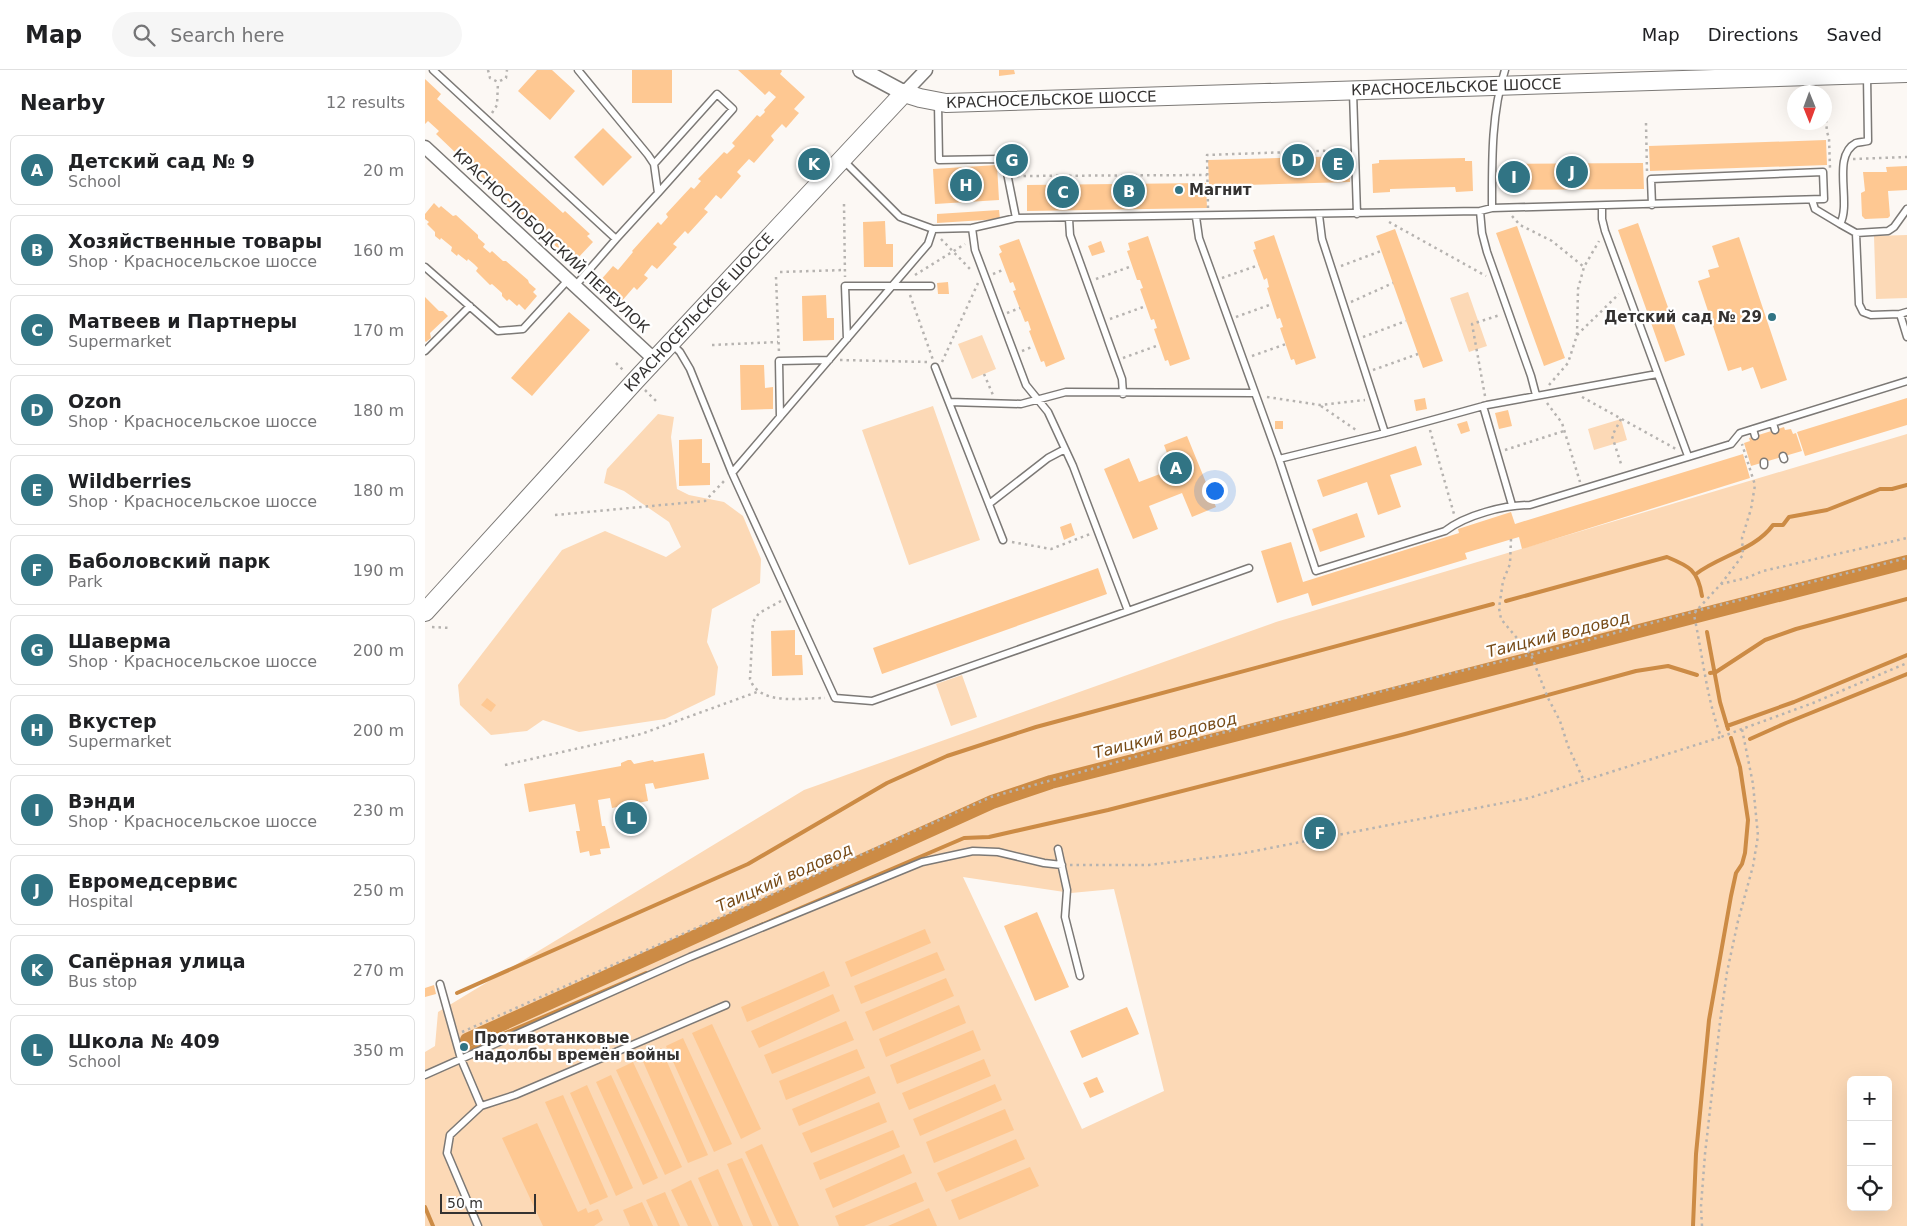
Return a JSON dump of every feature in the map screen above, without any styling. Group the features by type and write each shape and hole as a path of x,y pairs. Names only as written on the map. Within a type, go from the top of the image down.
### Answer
{"main road":[{"name":"КРАСНОСЕЛЬСКОЕ ШОССЕ","path":"429,619 655,360 904,93 938,102 1353,90 1502,78 1645,78 1907,73"}],"street":[{"path":"861,70 904,93 926,70"},
{"name":"КРАСНОСЛОБОДСКИЙ ПЕРЕУЛОК","path":"425,147 655,360"}],"lane":[{"path":"433,70 616,239"},
{"path":"577,70 648,155 653,164 658,193"},
{"path":"1840,224 1845,212 1843,168 1848,150 1856,144 1868,141 1867,74"},
{"path":"1492,208 1491,153 1502,78"},
{"path":"1353,90 1357,214"},
{"path":"425,267 498,331 523,329 616,239 733,109 717,94 653,164"},
{"path":"938,102 939,160 999,159 1006,168 1016,218"},
{"path":"842,160 900,217 933,229 972,228 1016,218 1069,219 1319,215 1479,211 1492,208 1652,205 1824,200 1823,172 1651,179 1652,205"},
{"path":"1812,200 1815,209 1856,233 1887,231 1895,228 1907,209"},
{"path":"1602,206 1602,219 1605,231 1686,455"},
{"path":"1479,211 1481,233 1487,252 1538,394"},
{"path":"1319,215 1322,238 1385,433"},
{"path":"1196,217 1199,238 1241,359 1279,459 1316,571 1445,531 1457,522 1502,511 1512,505 1530,506 1686,455 1731,444 1740,433 1754,432 1773,423 1907,381"},
{"path":"1069,219 1070,235 1115,360 1123,386 1123,394"},
{"path":"972,228 975,250 1026,385 1048,412 1073,466 1128,611"},
{"path":"733,473 928,244 933,229"},
{"path":"1856,233 1859,304 1863,312 1871,315 1907,312"},
{"path":"847,339 845,286 931,286"},
{"path":"425,351 470,306"},
{"path":"1900,314 1907,337"},
{"path":"671,343 687,362 733,473 835,698 872,700 1249,568"},
{"path":"780,417 779,361 830,360"},
{"path":"935,366 1003,540"},
{"path":"1279,459 1427,422 1485,404 1657,374"},
{"path":"949,402 1021,404 1066,392 1123,394 1253,392"},
{"path":"1485,404 1512,505"},
{"path":"1773,423 1775,430"},
{"path":"989,504 1048,458 1065,449"},
{"path":"1058,849 1067,890 1065,917 1080,976"},
{"path":"425,1074 690,957 922,862 973,851 998,852 1044,863 1062,864"},
{"path":"440,984 461,1059 481,1106"},
{"path":"478,1226 447,1153 450,1136 481,1106 515,1095 726,1005"}],"path":[{"path":"488,70 489,78 498,82"},
{"path":"498,82 506,78 507,70"},
{"path":"497,105 498,82"},
{"path":"1646,124 1647,174 1651,179"},
{"path":"1823,172 1830,168 1827,130"},
{"path":"1208,217 1207,155 1355,149"},
{"path":"1845,159 1907,157"},
{"path":"1007,176 1207,175"},
{"path":"844,204 845,286"},
{"path":"1505,208 1520,225 1552,240 1584,267"},
{"path":"1388,221 1480,274"},
{"path":"1538,394 1568,363 1577,334 1578,289 1584,267 1605,231"},
{"path":"939,236 973,272"},
{"path":"912,277 965,244"},
{"path":"1332,270 1381,250"},
{"path":"1214,281 1259,265"},
{"path":"1087,282 1132,266"},
{"path":"780,272 845,270"},
{"path":"776,277 779,361"},
{"path":"935,366 980,279"},
{"path":"1343,305 1393,284"},
{"path":"1577,334 1626,287"},
{"path":"909,294 935,366"},
{"path":"1228,320 1272,304"},
{"path":"1101,322 1146,306"},
{"path":"1485,404 1472,324 1503,314"},
{"path":"1355,340 1406,321"},
{"path":"712,345 778,342"},
{"path":"1241,359 1286,344"},
{"path":"1115,360 1159,345"},
{"path":"1365,373 1418,354"},
{"path":"830,360 935,366"},
{"path":"616,363 627,374"},
{"path":"984,374 997,404"},
{"path":"643,389 658,403"},
{"path":"1579,395 1686,455"},
{"path":"1265,396 1320,405 1366,400"},
{"path":"1546,402 1562,423 1582,487"},
{"path":"1320,405 1357,431"},
{"path":"1621,419 1612,436 1624,473"},
{"path":"1427,422 1457,522"},
{"path":"1499,452 1564,430"},
{"path":"1721,737 1713,715 1704,677 1693,615 1721,584 1743,555 1741,538 1751,509 1755,485 1740,433"},
{"path":"555,515 705,501 733,473"},
{"path":"1003,540 1051,549 1098,531"},
{"path":"1721,584 1746,578 1763,571 1907,538"},
{"path":"1511,539 1510,564 1503,581 1499,608 1501,620 1531,655 1584,782"},
{"path":"455,1035 991,797 1214,735 1439,676 1531,655 1907,558"},
{"path":"789,596 759,612 753,622 750,679 753,686 757,692 767,696 781,698 835,698"},
{"path":"429,619 450,628"},
{"path":"1062,864 1149,865 1239,854 1529,798 1721,737 1813,703 1907,663"},
{"path":"505,765 641,734 757,692"},
{"path":"1702,1226 1701,1206 1709,1114 1727,972 1753,866 1758,836 1753,784 1742,729"}],"shaded area":[{"path":"1907,235 1907,298 1876,299 1874,236"},
{"path":"1468,292 1487,346 1469,352 1450,298"},
{"path":"982,335 996,369 972,379 958,344"},
{"path":"933,406 980,540 909,565 862,430"},
{"path":"658,414 674,417 671,437 677,489 689,495 724,502 743,516 761,559 760,583 712,609 707,642 718,667 715,695 665,719 579,732 543,720 527,731 491,735 460,705 458,685 562,550 605,531 666,557 681,547 669,522 624,491 604,483 607,469"},
{"path":"1621,419 1627,440 1594,450 1588,429"},
{"path":"1907,434 1907,1226 425,1226 425,1052 435,1046 438,1012 804,790 1276,622","holes":["963,877 1071,893 1114,889 1164,1091 1082,1129"]},
{"path":"962,675 977,717 951,726 936,684"}],"building":[{"path":"537,70 552,70 575,91 550,120 518,91"},
{"path":"632,70 672,70 672,103 632,103"},
{"path":"738,70 781,70 780,74 805,97 794,109 799,113 786,128 782,124 771,136 774,140 754,163 749,159 737,172 741,176 721,199 716,195 704,209 708,212 688,234 685,231 673,244 677,247 657,269 652,265 644,275 648,278 637,290 634,287 621,302 599,282 613,266 618,270 658,222 661,225 668,217 666,214 691,187 694,189 701,181 698,179 724,152 727,154 735,146 732,143 757,115 760,117 765,112 764,110 776,97 769,91 765,95"},
{"path":"999,70 1014,70 1015,74 999,76"},
{"path":"425,79 441,94 437,99 563,213 565,211 590,234 587,236 593,242 577,259 568,250 564,254 543,234 546,230 533,218 530,222 507,200 510,197 497,185 494,188 470,166 474,163 462,152 459,156 436,134 439,131 428,121 425,124"},
{"path":"603,128 632,157 603,186 574,157"},
{"path":"1826,140 1827,165 1650,171 1649,146"},
{"path":"1006,156 1017,156 1017,163 1006,163"},
{"path":"1349,156 1350,182 1209,186 1208,160"},
{"path":"1465,158 1465,161 1472,161 1473,191 1456,192 1455,187 1390,189 1390,192 1373,193 1372,164 1379,163 1379,160"},
{"path":"1643,163 1644,189 1505,190 1504,164"},
{"path":"997,165 999,200 935,204 933,169"},
{"path":"1907,166 1907,190 1888,191 1890,216 1888,218 1865,219 1862,216 1861,193 1865,191 1863,172 1887,172 1886,167"},
{"path":"1206,183 1207,208 1027,211 1027,185"},
{"path":"434,203 453,216 456,215 478,235 478,238 485,244 483,247 490,253 492,251 503,261 506,261 536,289 533,292 537,296 525,310 519,304 517,306 509,299 507,301 502,296 502,293 492,284 490,285 476,271 478,268 474,264 458,254 457,256 451,251 452,247 441,238 440,240 435,236 435,232 425,219 425,214"},
{"path":"999,210 1000,219 937,223 937,214"},
{"path":"885,221 886,244 893,244 893,267 864,267 863,222"},
{"path":"1638,223 1685,355 1665,362 1618,230"},
{"path":"1517,226 1565,358 1544,366 1496,233"},
{"path":"1395,229 1443,361 1423,368 1376,236"},
{"path":"1274,235 1316,358 1296,365 1294,359 1291,360 1280,328 1283,327 1280,318 1277,319 1267,288 1269,287 1267,278 1264,280 1253,250 1256,249 1254,242"},
{"path":"1148,236 1190,359 1170,366 1168,360 1165,361 1154,329 1157,328 1154,319 1151,320 1140,289 1143,288 1140,280 1137,280 1127,251 1130,250 1128,243"},
{"path":"1739,237 1787,380 1761,389 1753,367 1742,371 1741,367 1728,371 1698,281 1710,277 1708,270 1719,267 1712,246"},
{"path":"1019,239 1065,359 1046,367 1044,361 1041,362 1029,331 1031,330 1028,321 1025,322 1013,291 1016,290 1013,282 1010,283 999,254 1002,252 999,246"},
{"path":"1101,241 1105,252 1092,256 1088,246"},
{"path":"948,282 949,294 938,294 937,283"},
{"path":"826,295 827,318 834,318 834,340 803,341 802,296"},
{"path":"425,297 439,311 443,311 448,316 430,333 431,338 426,342 425,341"},
{"path":"569,312 590,330 532,396 511,378"},
{"path":"740,365 764,365 765,388 773,387 773,409 741,410"},
{"path":"1425,398 1427,409 1416,411 1414,400"},
{"path":"1907,398 1907,425 1805,456 1797,432"},
{"path":"1508,410 1512,426 1499,429 1495,413"},
{"path":"1275,421 1283,421 1283,429 1275,429"},
{"path":"1467,421 1470,431 1461,434 1457,424"},
{"path":"1784,427 1785,430 1791,429 1793,434 1796,433 1802,451 1751,466 1744,443 1750,441 1749,438"},
{"path":"1187,436 1216,507 1192,517 1182,493 1149,506 1158,529 1133,539 1104,469 1129,458 1139,482 1173,469 1164,445"},
{"path":"702,439 702,463 710,463 710,485 679,486 679,440"},
{"path":"1416,446 1422,465 1390,475 1401,507 1378,515 1367,482 1323,497 1317,480"},
{"path":"1743,454 1750,478 1522,549 1519,537 1465,553 1467,559 1312,606 1308,593 1277,603 1261,551 1291,542 1303,582 1459,533 1458,529 1511,512 1515,524"},
{"path":"1357,513 1365,537 1320,552 1312,529"},
{"path":"1071,523 1075,535 1064,540 1060,527"},
{"path":"1098,568 1107,594 882,674 873,648"},
{"path":"795,630 795,655 802,655 803,675 772,676 771,631"},
{"path":"487,698 496,705 491,712 481,705"},
{"path":"704,753 709,779 655,789 653,783 645,784 648,801 612,808 610,798 598,800 602,826 605,826 610,848 600,849 601,854 590,856 589,851 580,853 576,831 580,831 575,804 529,812 524,784 621,766 621,763 628,760 631,760 634,764"},
{"path":"1037,912 1069,987 1035,1001 1004,926"},
{"path":"925,929 931,943 851,977 845,962"},
{"path":"937,952 945,970 861,1004 854,986"},
{"path":"824,971 830,986 747,1022 741,1007"},
{"path":"946,978 954,996 873,1031 865,1012"},
{"path":"434,985 436,994 425,997 425,988"},
{"path":"833,994 840,1011 759,1048 751,1031"},
{"path":"959,1005 966,1023 886,1057 879,1039"},
{"path":"1127,1007 1139,1034 1082,1058 1070,1031"},
{"path":"846,1021 854,1040 772,1074 764,1055"},
{"path":"712,1024 761,1129 741,1139 692,1033"},
{"path":"973,1030 981,1050 897,1084 890,1065"},
{"path":"683,1038 732,1144 714,1152 666,1046"},
{"path":"661,1048 708,1155 688,1163 641,1057"},
{"path":"857,1049 865,1068 786,1100 779,1081"},
{"path":"984,1059 991,1076 909,1110 902,1093"},
{"path":"633,1062 682,1167 665,1175 616,1070"},
{"path":"611,1075 658,1178 643,1185 596,1082"},
{"path":"869,1076 876,1093 799,1126 792,1109"},
{"path":"1097,1077 1104,1092 1090,1098 1083,1083"},
{"path":"995,1084 1002,1100 920,1136 913,1119"},
{"path":"587,1085 633,1188 616,1196 570,1093"},
{"path":"563,1095 608,1197 590,1205 545,1102"},
{"path":"879,1102 887,1122 811,1153 802,1133"},
{"path":"1005,1109 1014,1130 934,1163 926,1142"},
{"path":"537,1123 578,1212 586,1208 588,1213 598,1209 603,1220 594,1226 543,1226 502,1138"},
{"path":"893,1130 900,1147 820,1180 813,1163"},
{"path":"1016,1139 1025,1159 946,1192 937,1173"},
{"path":"762,1144 799,1226 779,1226 745,1152"},
{"path":"904,1154 912,1173 833,1208 825,1189"},
{"path":"742,1158 772,1226 753,1226 727,1164"},
{"path":"1030,1167 1039,1186 959,1220 951,1200"},
{"path":"718,1169 743,1226 719,1226 698,1178"},
{"path":"691,1180 712,1226 688,1226 671,1190"},
{"path":"916,1182 924,1201 864,1226 839,1226 835,1216"},
{"path":"665,1192 680,1226 658,1226 646,1200"},
{"path":"642,1202 653,1226 630,1226 623,1210"},
{"path":"929,1208 937,1226 888,1226"}],"waterway":[{"path":"1696,574 1715,562 1757,541 1773,525 1783,525 1789,517 1827,510 1880,489 1892,489 1907,485"},
{"path":"1506,601 1667,557 1687,566 1691,570 1698,580 1702,596"},
{"name":"Таицкий водовод","path":"467,1040 992,802 1051,782 1907,562"},
{"path":"1710,673 1716,672 1765,640 1796,629 1907,599"},
{"path":"457,993 748,864 887,783 947,756 1036,727 1493,604"},
{"path":"1707,632 1720,702 1728,729"},
{"path":"1727,726 1794,702 1907,655"},
{"path":"747,931 964,838 989,837 1108,810 1405,734 1636,671 1668,666 1697,675"},
{"path":"1750,739 1907,674"},
{"path":"1693,1226 1696,1154 1709,1020 1731,896 1736,873 1742,864 1745,853 1748,820 1740,767 1731,738"},
{"path":"471,1048 646,973"},
{"path":"425,1207 433,1226"}],"place":[{"name":"Шаверма","path":"1012,160"},
{"name":"Ozon","path":"1298,160"},
{"name":"Сапёрная улица","path":"814,164"},
{"name":"Wildberries","path":"1338,164"},
{"name":"Евромедсервис","path":"1572,172"},
{"name":"Вэнди","path":"1514,177"},
{"name":"Вкустер","path":"966,185"},
{"name":"Магнит","path":"1179,190"},
{"name":"Хозяйственные товары","path":"1129,191"},
{"name":"Матвеев и Партнеры","path":"1063,192"},
{"name":"Детский сад № 29","path":"1772,317"},
{"name":"Детский сад № 9","path":"1176,468"},
{"name":"Школа № 409","path":"631,818"},
{"name":"Баболовский парк","path":"1320,833"},
{"name":"Противотанковые надолбы времён войны","path":"464,1047"}]}
